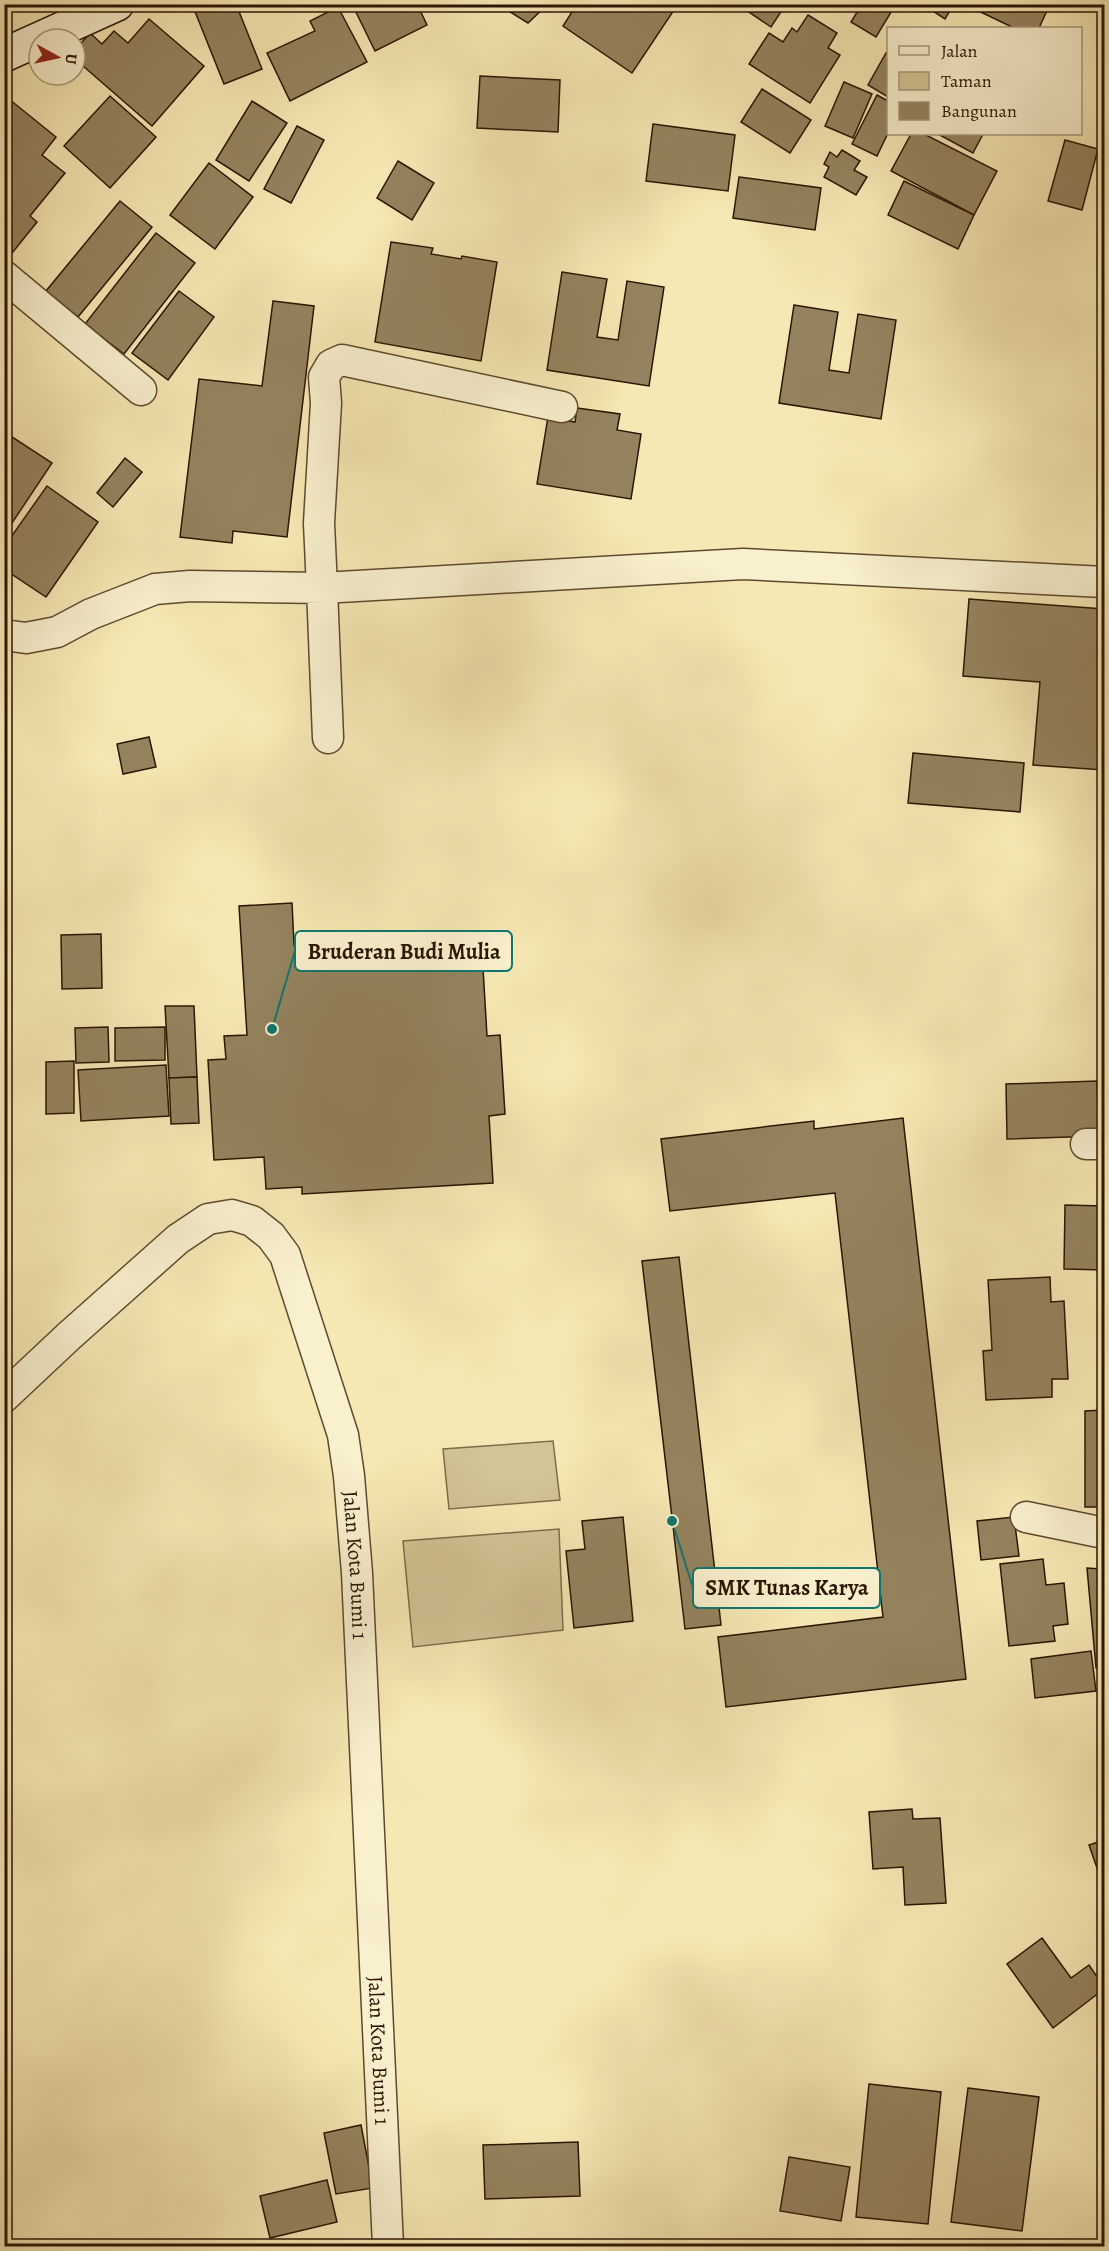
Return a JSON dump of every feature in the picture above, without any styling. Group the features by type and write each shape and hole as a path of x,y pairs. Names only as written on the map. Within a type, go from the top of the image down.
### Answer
{"main road":[{"path":"4,55 107,6"}],"street":[{"path":"4,276 141,390"},
{"path":"328,738 319,523 326,403 324,377 331,365 342,360 562,407"},
{"path":"4,635 26,639 57,632 91,614 155,589 190,586 322,588 743,564 1104,582"},
{"name":"Jalan Kota Bumi 1","path":"4,1397 178,1239 208,1219 232,1215 252,1221 271,1236 285,1256 344,1435 349,1476 357,1573 388,2247"},
{"path":"1026,1517 1104,1533"}],"green space":[{"path":"553,1441 560,1500 449,1509 443,1449"},
{"path":"559,1529 563,1630 413,1647 403,1541"}],"building":[{"path":"204,4 236,4 262,69 224,84 194,9"},
{"path":"352,4 417,4 427,25 375,51"},
{"path":"497,4 548,4 528,23"},
{"path":"577,4 678,4 632,73 563,26"},
{"path":"737,4 786,4 771,27"},
{"path":"862,4 896,4 876,37 851,22"},
{"path":"922,4 954,4 945,19"},
{"path":"964,4 1050,4 1039,27 1012,27"},
{"path":"338,7 367,62 290,101 267,53 315,31 310,21"},
{"path":"808,15 837,33 828,48 840,55 810,103 749,64 769,33 783,42 792,28 797,32"},
{"path":"149,19 204,66 152,126 87,69 87,36 90,33 102,44 114,31 128,43"},
{"path":"886,53 887,54 887,96 868,85"},
{"path":"480,76 560,80 558,132 477,128"},
{"path":"844,82 872,94 853,138 825,126"},
{"path":"762,89 811,120 790,153 741,122"},
{"path":"4,95 56,137 42,155 65,173 30,216 37,222 4,263"},
{"path":"877,95 887,100 887,135 877,156 852,144"},
{"path":"110,96 156,137 110,188 64,146"},
{"path":"252,101 287,123 249,181 216,160"},
{"path":"653,124 735,135 728,191 646,181"},
{"path":"297,126 324,140 291,203 264,189"},
{"path":"910,135 926,135 997,171 974,215 891,171"},
{"path":"940,135 982,135 973,153"},
{"path":"1065,140 1098,149 1082,210 1048,201"},
{"path":"842,150 860,161 854,170 867,177 856,195 824,177 829,167 824,164 830,152 837,157"},
{"path":"398,161 434,183 412,220 377,198"},
{"path":"209,163 253,197 215,249 170,215"},
{"path":"739,177 821,188 815,230 733,218"},
{"path":"904,181 974,215 958,249 888,215"},
{"path":"120,201 152,227 78,317 46,291"},
{"path":"156,233 195,263 124,354 85,324"},
{"path":"391,242 433,248 431,254 497,262 481,361 375,342"},
{"path":"562,272 607,279 597,337 618,340 627,281 664,287 649,386 547,370"},
{"path":"179,291 214,317 168,380 132,353"},
{"path":"273,301 314,306 287,537 233,531 232,543 180,537 199,379 262,386"},
{"path":"794,305 838,312 829,370 849,373 858,314 896,320 881,419 779,403"},
{"path":"577,408 620,414 617,430 641,434 631,499 537,484 548,417 575,422"},
{"path":"9,435 52,463 4,535 4,441"},
{"path":"125,458 142,472 113,507 97,493"},
{"path":"47,486 98,522 46,597 4,569 4,547"},
{"path":"969,599 1104,609 1104,770 1033,765 1040,682 963,676"},
{"path":"149,737 156,767 123,774 117,744"},
{"path":"913,753 1024,763 1020,812 908,803"},
{"path":"292,903 294,945 481,934 487,1036 500,1035 505,1114 489,1116 493,1183 302,1194 302,1187 266,1189 264,1157 214,1160 208,1060 226,1059 224,1036 247,1035 239,906"},
{"path":"101,934 102,988 62,989 61,935"},
{"path":"165,1006 194,1006 197,1077 169,1078"},
{"path":"108,1027 109,1062 76,1063 75,1028"},
{"path":"165,1027 165,1060 115,1061 115,1028"},
{"path":"74,1061 74,1113 46,1114 46,1062"},
{"path":"166,1065 169,1116 81,1121 78,1070"},
{"path":"197,1077 199,1123 171,1124 169,1078"},
{"path":"1097,1081 1099,1136 1007,1139 1006,1084"},
{"path":"903,1118 966,1679 726,1707 718,1637 883,1617 835,1193 670,1211 661,1139 814,1121 814,1129"},
{"path":"1065,1205 1104,1206 1104,1270 1064,1269"},
{"path":"679,1257 721,1625 685,1629 642,1261"},
{"path":"1050,1277 1051,1302 1064,1301 1068,1379 1052,1379 1052,1397 986,1400 983,1351 992,1350 988,1280"},
{"path":"1104,1410 1104,1507 1085,1507 1085,1411"},
{"path":"623,1517 633,1621 574,1628 566,1551 585,1549 582,1521"},
{"path":"1014,1517 1019,1556 981,1560 977,1521"},
{"path":"1102,1551 1104,1551 1104,1667 1096,1668 1087,1568 1101,1569"},
{"path":"1043,1559 1046,1585 1064,1583 1068,1624 1053,1626 1055,1641 1009,1646 1000,1564"},
{"path":"1091,1651 1096,1691 1035,1698 1031,1659"},
{"path":"912,1809 913,1819 940,1818 946,1903 905,1905 903,1867 873,1869 869,1812"},
{"path":"1104,1840 1104,1888 1089,1845"},
{"path":"1042,1938 1071,1978 1089,1965 1104,1987 1053,2028 1007,1964"},
{"path":"869,2084 941,2092 928,2224 856,2217"},
{"path":"968,2088 1039,2097 1022,2231 951,2222"},
{"path":"361,2125 373,2188 336,2194 324,2133"},
{"path":"578,2142 580,2196 485,2199 483,2145"},
{"path":"789,2157 850,2167 841,2221 780,2211"},
{"path":"327,2180 337,2222 270,2238 260,2196"}],"place":[{"name":"Bruderan Budi Mulia","path":"272,1029"},
{"name":"SMK Tunas Karya","path":"672,1521"}]}
